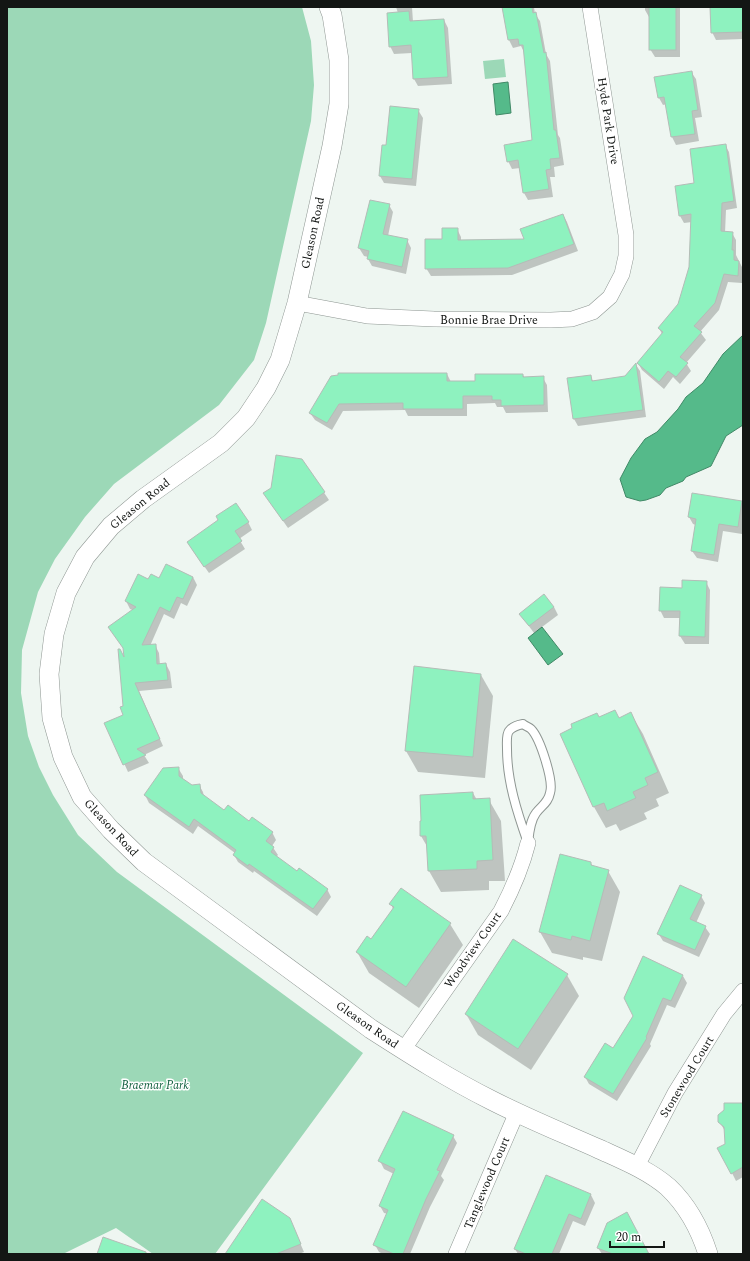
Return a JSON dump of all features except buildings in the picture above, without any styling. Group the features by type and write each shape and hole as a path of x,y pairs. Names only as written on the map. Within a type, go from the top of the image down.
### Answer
{"street":[{"name":"Gleason Road","path":"329,7 332,15 339,60 338,104 332,146 298,303 280,360 266,388 246,418 221,443 143,499 111,526 85,557 66,593 54,634 49,674 52,718 63,757 82,797 111,830 144,862 371,1029 403,1050 492,1101 637,1166 667,1187 686,1209 702,1235 708,1254"},
{"name":"Hyde Park Drive","path":"590,7 626,235"},
{"name":"Bonnie Brae Drive","path":"298,303 367,316 434,319 572,319 593,312 610,297 622,274 626,256 626,235"},
{"name":"Woodview Court","path":"403,1050 501,911 514,885 528,842"},
{"name":"Stonewood Court","path":"637,1166 675,1093 724,1014 743,991"},
{"name":"Tanglewood Court","path":"456,1254 517,1112"}],"lane":[{"path":"523,724 531,729 544,754 551,781 551,792 546,804 536,813 530,828 528,842 518,816 507,765 507,739 509,731 515,726 523,724"}],"green space":[{"name":"Braemar Park","path":"7,7 302,7 311,41 314,85 311,121 266,323 254,360 219,405 114,484 85,517 55,559 38,592 22,650 21,693 28,736 39,767 53,795 78,835 117,872 363,1053 215,1254 153,1254 116,1228 63,1254 7,1254"},
{"path":"504,59 506,77 485,79 483,61"}],"shaded area":[{"path":"508,82 511,113 496,115 493,84"},
{"path":"743,335 743,425 726,436 711,466 666,488 660,495 640,501 626,497 620,479 631,458 645,439 657,432 678,409 686,397 703,383 723,354"},
{"path":"542,627 563,654 548,665 528,638"}]}
